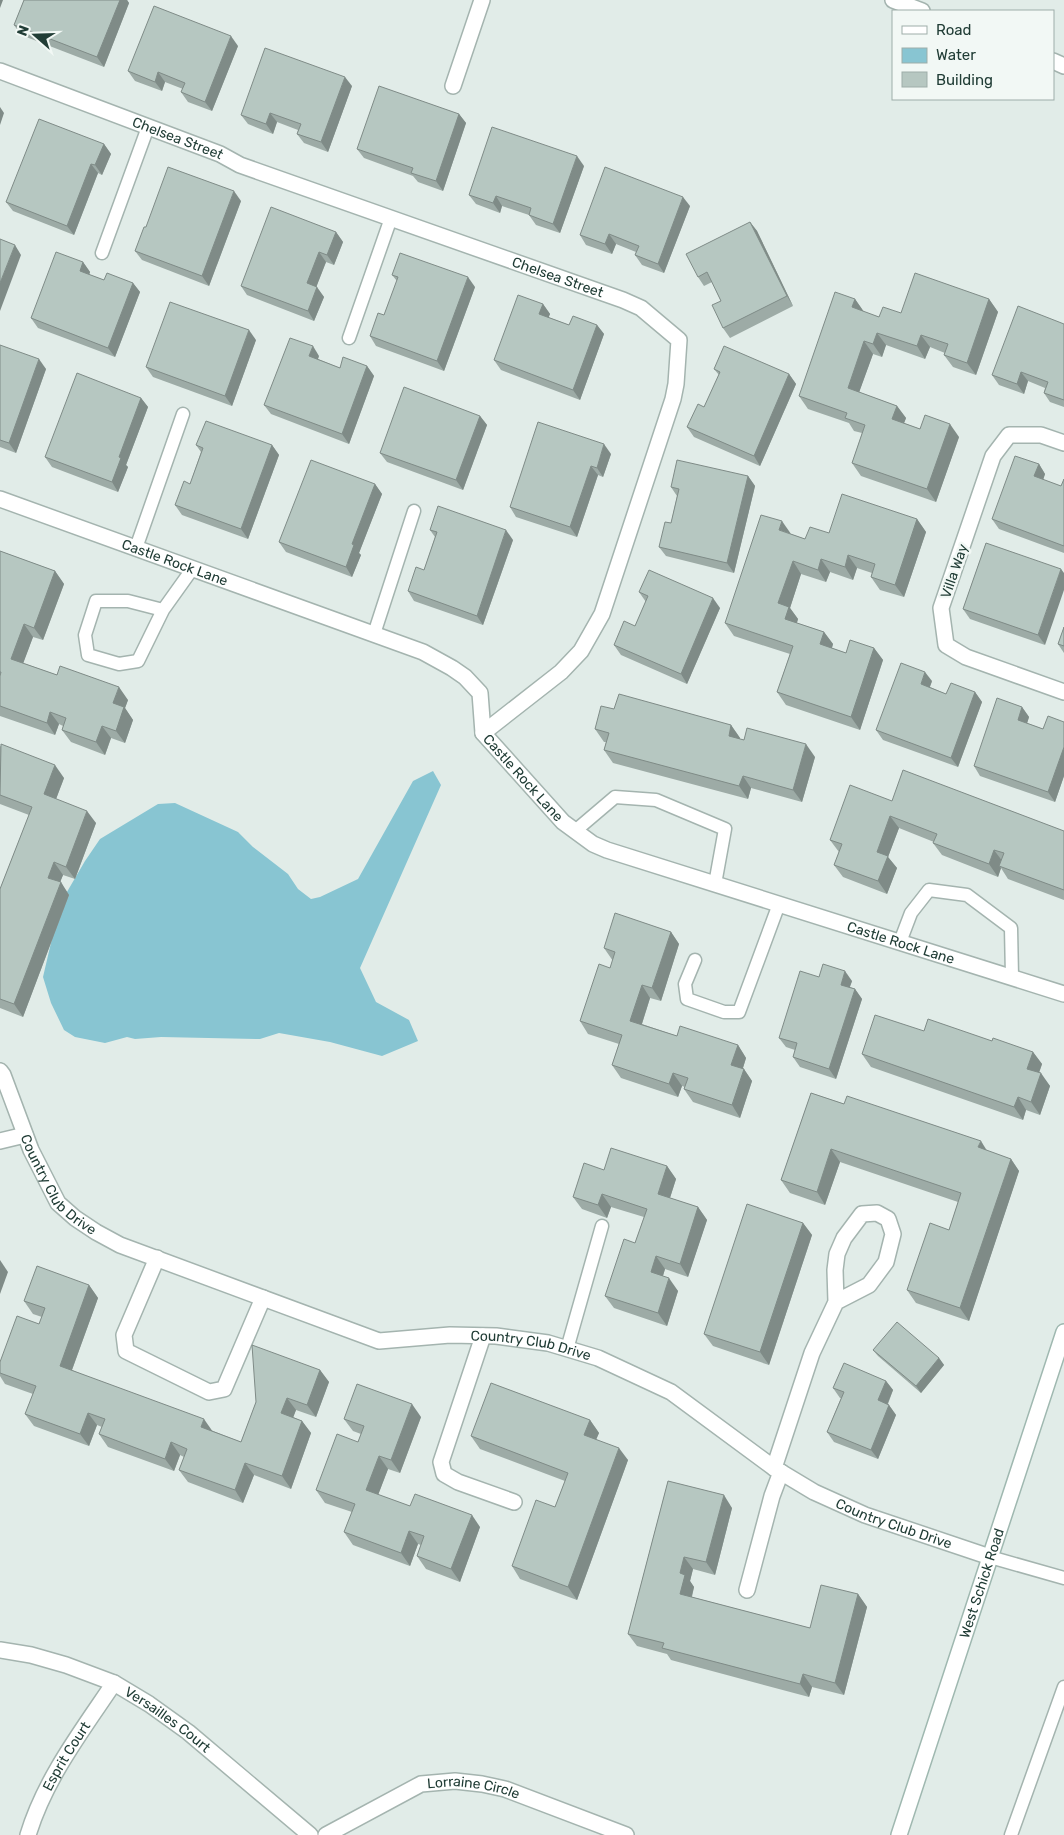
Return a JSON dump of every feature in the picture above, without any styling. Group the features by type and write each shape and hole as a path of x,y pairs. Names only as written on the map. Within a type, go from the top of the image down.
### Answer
{"street":[{"path":"453,86 482,0"},
{"path":"893,0 919,10"},
{"name":"Chelsea Street","path":"0,71 220,154 240,165 623,300 641,308 679,340 676,384 673,398 602,614 581,651 561,672 483,733"},
{"name":"Villa Way","path":"1064,443 1042,435 1009,435 993,456 941,608 946,645 966,657 1064,692"},
{"name":"Castle Rock Lane","path":"0,498 423,652 452,668 480,693 483,733 563,822 593,844 1064,994"},
{"name":"Country Club Drive","path":"0,1071 31,1150 58,1203 74,1218 120,1244 379,1341 450,1335 483,1336 548,1343 598,1358 671,1392 777,1470 814,1492 865,1514 990,1557"},
{"path":"0,1141 25,1135"},
{"path":"747,1590 777,1470 812,1353 836,1302 835,1270 837,1254 844,1238 862,1214 877,1213 888,1219 893,1234 886,1262 869,1285 836,1302"},
{"path":"157,1258 124,1335 126,1351 209,1392 224,1389 263,1298"},
{"name":"West Schick Road","path":"899,1835 1064,1332"},
{"path":"483,1336 441,1462 444,1474 458,1482 514,1502"},
{"name":"Versailles Court","path":"0,1650 31,1655 57,1663 114,1684 149,1704 188,1732 310,1835"},
{"name":"Esprit Court","path":"28,1835 33,1817 54,1773 114,1684"},
{"name":"Lorraine Circle","path":"326,1835 421,1784 455,1781 506,1789 626,1835"}],"lane":[{"path":"102,253 148,127"},
{"path":"349,338 391,218"},
{"path":"136,548 183,414"},
{"path":"374,634 414,511"},
{"path":"163,610 128,601 96,601 85,634 88,655 119,664 138,661 163,610 192,568"},
{"path":"575,831 615,796 656,800 725,829 715,884"},
{"path":"900,942 911,913 928,890 966,895 1011,928 1012,978"},
{"path":"695,960 685,984 688,999 724,1012 739,1012 779,904"},
{"path":"567,1349 602,1226"},
{"path":"990,1557 1064,1578"},
{"path":"1011,1835 1064,1688"}],"water":[{"path":"433,771 441,785 360,968 376,1002 409,1020 418,1041 382,1056 330,1042 279,1033 260,1039 161,1037 135,1039 127,1037 105,1043 75,1037 64,1030 51,1003 43,977 57,917 64,897 100,839 158,804 175,803 238,832 253,847 288,874 298,889 311,899 320,897 358,879 413,781"}],"building":[{"path":"24,0 120,0 97,57 14,25"},
{"path":"154,6 231,36 205,102 181,92 185,83 158,72 155,82 128,71"},
{"path":"265,48 345,77 321,142 297,134 301,124 270,113 266,124 241,115"},
{"path":"379,86 459,114 436,181 411,173 413,168 357,149"},
{"path":"39,119 104,144 95,165 91,164 67,226 6,202"},
{"path":"492,127 577,156 553,224 529,215 531,208 496,196 493,203 469,195"},
{"path":"168,167 234,191 202,276 135,251"},
{"path":"605,167 683,197 658,264 635,255 639,246 609,234 605,244 580,235"},
{"path":"271,207 336,232 327,255 319,252 307,283 317,287 308,311 241,286"},
{"path":"750,222 787,296 723,328 712,305 721,301 707,272 698,277 686,254"},
{"path":"0,239 15,245 0,283"},
{"path":"56,252 83,262 80,271 104,280 107,273 133,283 108,348 31,318"},
{"path":"400,253 468,277 437,361 370,336 378,313 384,315 398,277 392,275"},
{"path":"915,273 989,299 967,363 944,355 948,344 921,335 917,346 877,333 873,344 864,341 848,388 897,406 892,419 920,429 925,415 950,424 927,489 852,463 865,425 845,418 847,413 799,396 835,292 855,299 852,307 879,317 883,307 901,313"},
{"path":"518,295 543,304 539,314 569,325 573,316 597,325 573,390 494,360"},
{"path":"170,302 249,330 225,396 146,367"},
{"path":"1018,306 1064,324 1064,400 1044,393 1048,382 1021,372 1017,384 992,375"},
{"path":"290,338 313,346 309,356 340,368 343,357 367,366 342,434 264,405"},
{"path":"0,345 39,359 9,443 0,440"},
{"path":"724,346 789,374 754,456 687,427 698,404 704,407 720,372 714,369"},
{"path":"77,373 141,398 119,457 121,458 112,482 45,457"},
{"path":"404,387 480,416 456,480 380,453"},
{"path":"206,421 272,445 241,529 175,505 184,481 190,484 203,448 196,445"},
{"path":"538,422 604,444 597,468 591,466 570,527 510,507"},
{"path":"1015,456 1039,464 1034,476 1061,486 1064,479 1064,546 992,519"},
{"path":"311,460 375,484 352,544 354,545 346,567 279,542"},
{"path":"677,460 748,476 727,563 659,547 665,522 671,523 679,489 671,487"},
{"path":"842,494 917,519 895,585 871,577 875,564 848,555 845,567 821,559 818,570 793,561 778,603 789,607 785,619 824,632 820,644 846,653 850,640 874,648 851,717 777,692 793,646 725,623 761,515 782,521 779,530 805,539 810,527 829,533"},
{"path":"438,506 506,530 477,616 408,591 416,567 424,570 437,532 430,530"},
{"path":"986,543 1061,569 1038,635 963,609"},
{"path":"0,551 55,571 34,628 24,624 11,659 57,675 60,666 119,687 113,703 124,707 116,731 102,726 96,742 62,730 66,718 50,712 47,723 0,706"},
{"path":"649,570 713,598 681,674 614,645 624,621 635,626 648,596 639,592"},
{"path":"1064,627 1064,646 1058,644"},
{"path":"901,663 925,672 921,684 946,694 951,683 975,692 951,758 876,730"},
{"path":"619,694 731,725 729,736 744,740 747,728 806,744 793,790 743,776 739,786 604,750 609,733 595,729 601,706 614,709"},
{"path":"997,698 1022,707 1018,720 1043,729 1048,716 1064,722 1064,747 1048,792 974,766"},
{"path":"1,744 55,765 44,794 87,811 66,867 54,862 48,878 61,882 14,1004 0,999 0,889 32,807 0,795"},
{"path":"903,770 1064,831 1064,890 999,866 1004,853 994,850 989,864 933,843 937,834 890,816 877,852 888,856 878,881 834,865 842,844 830,840 850,785 892,801"},
{"path":"615,913 671,932 652,988 642,985 630,1021 677,1036 680,1026 738,1045 731,1065 744,1069 732,1105 684,1089 688,1078 673,1073 669,1084 612,1065 622,1035 580,1021 599,964 610,968 615,952 604,948"},
{"path":"823,964 845,971 841,985 855,989 829,1069 793,1057 797,1043 779,1038 800,971 819,977"},
{"path":"875,1015 924,1031 928,1019 992,1041 993,1038 1033,1052 1027,1069 1041,1073 1031,1102 1018,1097 1014,1107 862,1054"},
{"path":"811,1093 844,1104 847,1096 981,1141 978,1147 1011,1159 960,1308 907,1290 930,1223 949,1230 961,1193 831,1149 817,1192 781,1180"},
{"path":"611,1148 667,1166 658,1194 698,1207 680,1264 656,1256 651,1272 669,1278 658,1313 605,1296 624,1239 635,1243 647,1209 602,1194 598,1205 573,1197 584,1163 604,1170"},
{"path":"747,1204 803,1223 760,1352 704,1334"},
{"path":"37,1266 89,1285 60,1366 204,1419 201,1427 241,1442 256,1402 252,1345 320,1370 307,1405 287,1398 281,1413 302,1421 282,1476 245,1463 235,1490 179,1470 187,1449 171,1442 165,1459 99,1434 105,1419 88,1413 80,1434 25,1414 36,1386 0,1373 0,1362 17,1316 39,1324 45,1308 24,1301"},
{"path":"897,1322 939,1358 916,1386 873,1350"},
{"path":"844,1363 886,1381 878,1400 889,1405 871,1450 827,1432 844,1392 833,1388"},
{"path":"491,1383 590,1420 584,1435 619,1448 568,1587 512,1566 536,1500 555,1507 568,1473 471,1436"},
{"path":"357,1384 412,1404 391,1460 379,1456 366,1490 410,1506 415,1494 472,1515 451,1569 417,1556 424,1536 409,1531 401,1553 344,1532 355,1504 316,1490 337,1434 358,1442 364,1426 344,1419"},
{"path":"668,1481 724,1495 706,1562 684,1557 680,1573 685,1575 680,1594 810,1628 821,1585 858,1594 835,1683 803,1674 800,1684 662,1648 664,1643 628,1634"}]}
